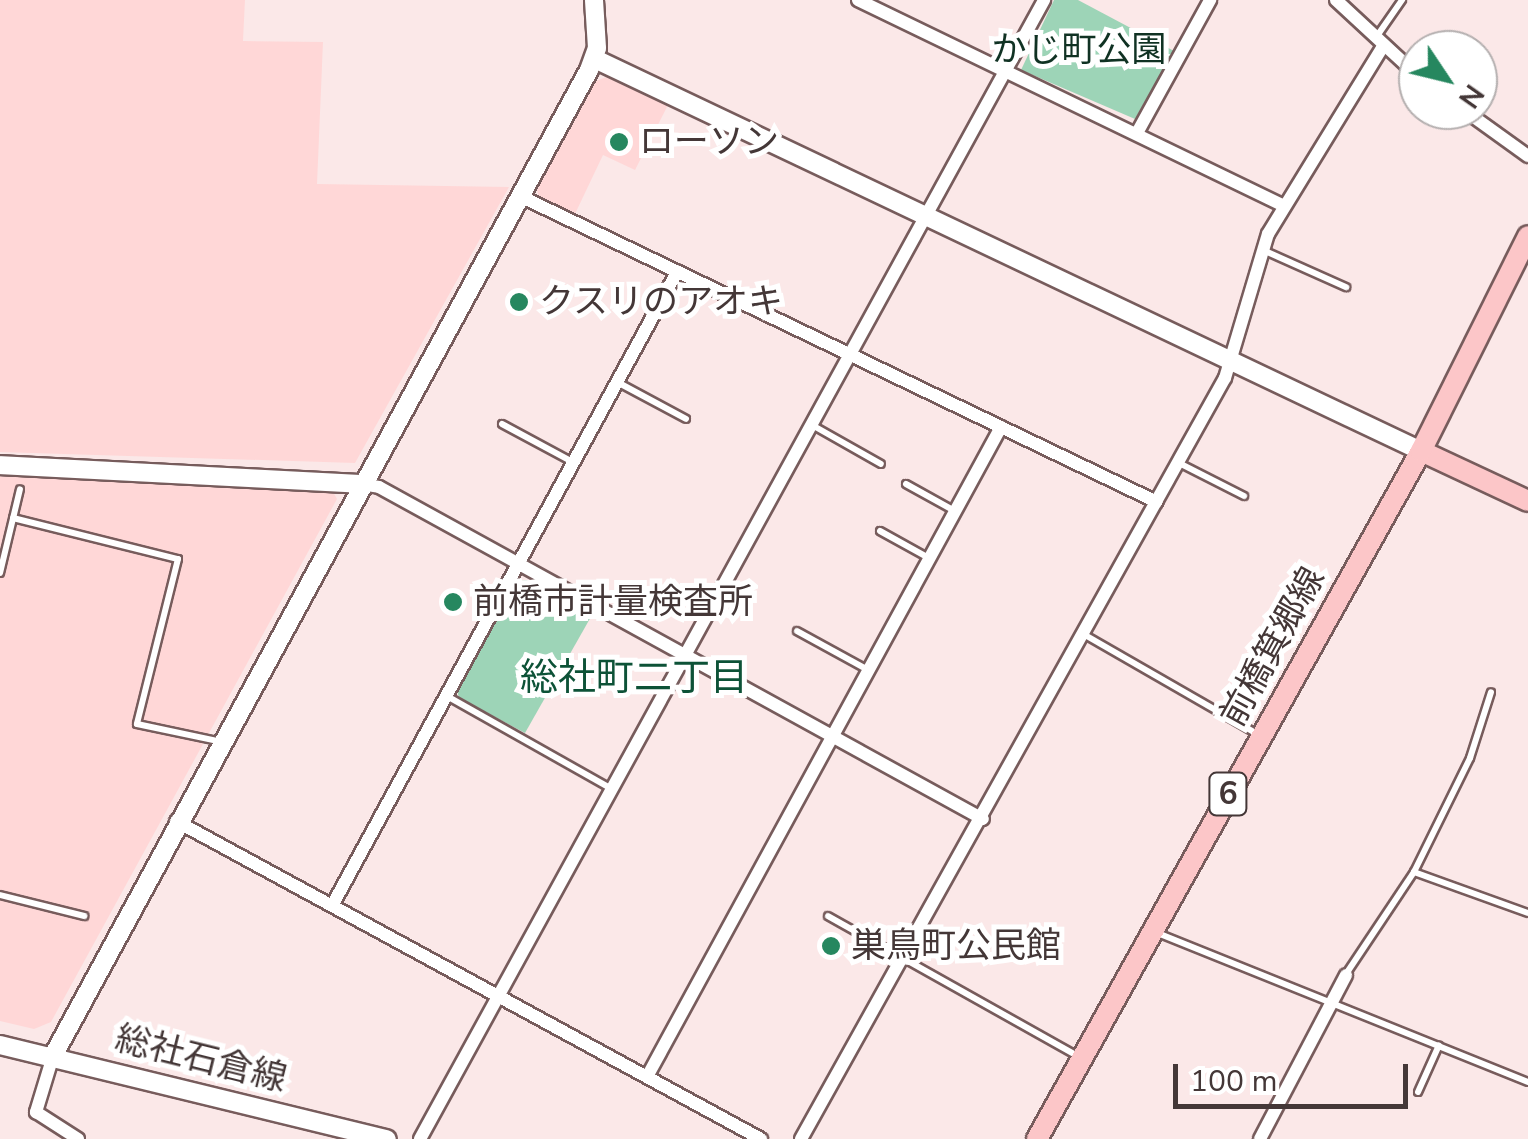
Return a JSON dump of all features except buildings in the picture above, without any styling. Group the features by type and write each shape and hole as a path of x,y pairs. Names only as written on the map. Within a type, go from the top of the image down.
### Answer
{"main road":[{"name":"前橋箕郷線","path":"1038,1139 1421,451 1528,236"},
{"path":"1421,451 1528,501"}],"street":[{"path":"78,1139 36,1112 52,1056 219,741 594,59 594,0"},
{"path":"858,0 1283,204"},
{"path":"420,1139 1044,0"},
{"path":"1137,133 1210,0"},
{"path":"1336,0 1398,60"},
{"path":"801,1139 983,820 1179,463 1231,360 1262,250 1283,204 1378,44"},
{"path":"594,59 927,212 1421,451"},
{"path":"1492,130 1528,156"},
{"path":"522,196 1157,502"},
{"path":"332,904 677,272"},
{"path":"648,1075 1002,427"},
{"path":"0,465 379,487 983,820"},
{"path":"176,821 760,1139"},
{"path":"1260,1139 1346,975"},
{"name":"総社石倉線","path":"0,1045 386,1139"}],"lane":[{"path":"1378,44 1402,0"},
{"path":"1262,250 1346,287"},
{"path":"618,382 686,418"},
{"path":"502,424 574,462"},
{"path":"812,425 880,464"},
{"path":"1179,463 1244,496"},
{"path":"906,484 956,512"},
{"path":"0,573 20,489"},
{"path":"14,518 178,559 137,724 207,744 219,741"},
{"path":"880,530 930,559"},
{"path":"797,631 870,671"},
{"path":"1085,634 1260,736"},
{"path":"1346,975 1414,872 1470,758 1491,692"},
{"path":"446,696 612,789"},
{"path":"1414,872 1528,913"},
{"path":"0,895 84,916"},
{"path":"828,916 1082,1059"},
{"path":"1154,931 1528,1082"},
{"path":"1418,1092 1439,1045"}],"shaded area":[{"path":"0,0 245,0 243,41 323,42 317,184 509,187 355,463 0,452"},
{"path":"609,76 669,103 635,170 603,155 574,216 540,201 537,190 596,81"},
{"path":"0,475 332,490 337,499 51,1022 34,1029 0,1021"}],"green space":[{"name":"かじ町公園","path":"1054,0 1078,0 1174,51 1135,119 1021,70"},
{"path":"526,580 592,615 525,733 459,698 457,690 517,582"}],"place":[{"name":"ローソン","path":"619,142"},
{"name":"クスリのアオキ","path":"519,302"},
{"name":"前橋市計量検査所","path":"453,602"},
{"name":"巣鳥町公民館","path":"831,946"}],"district":[{"name":"総社町二丁目","path":"634,678"}]}
